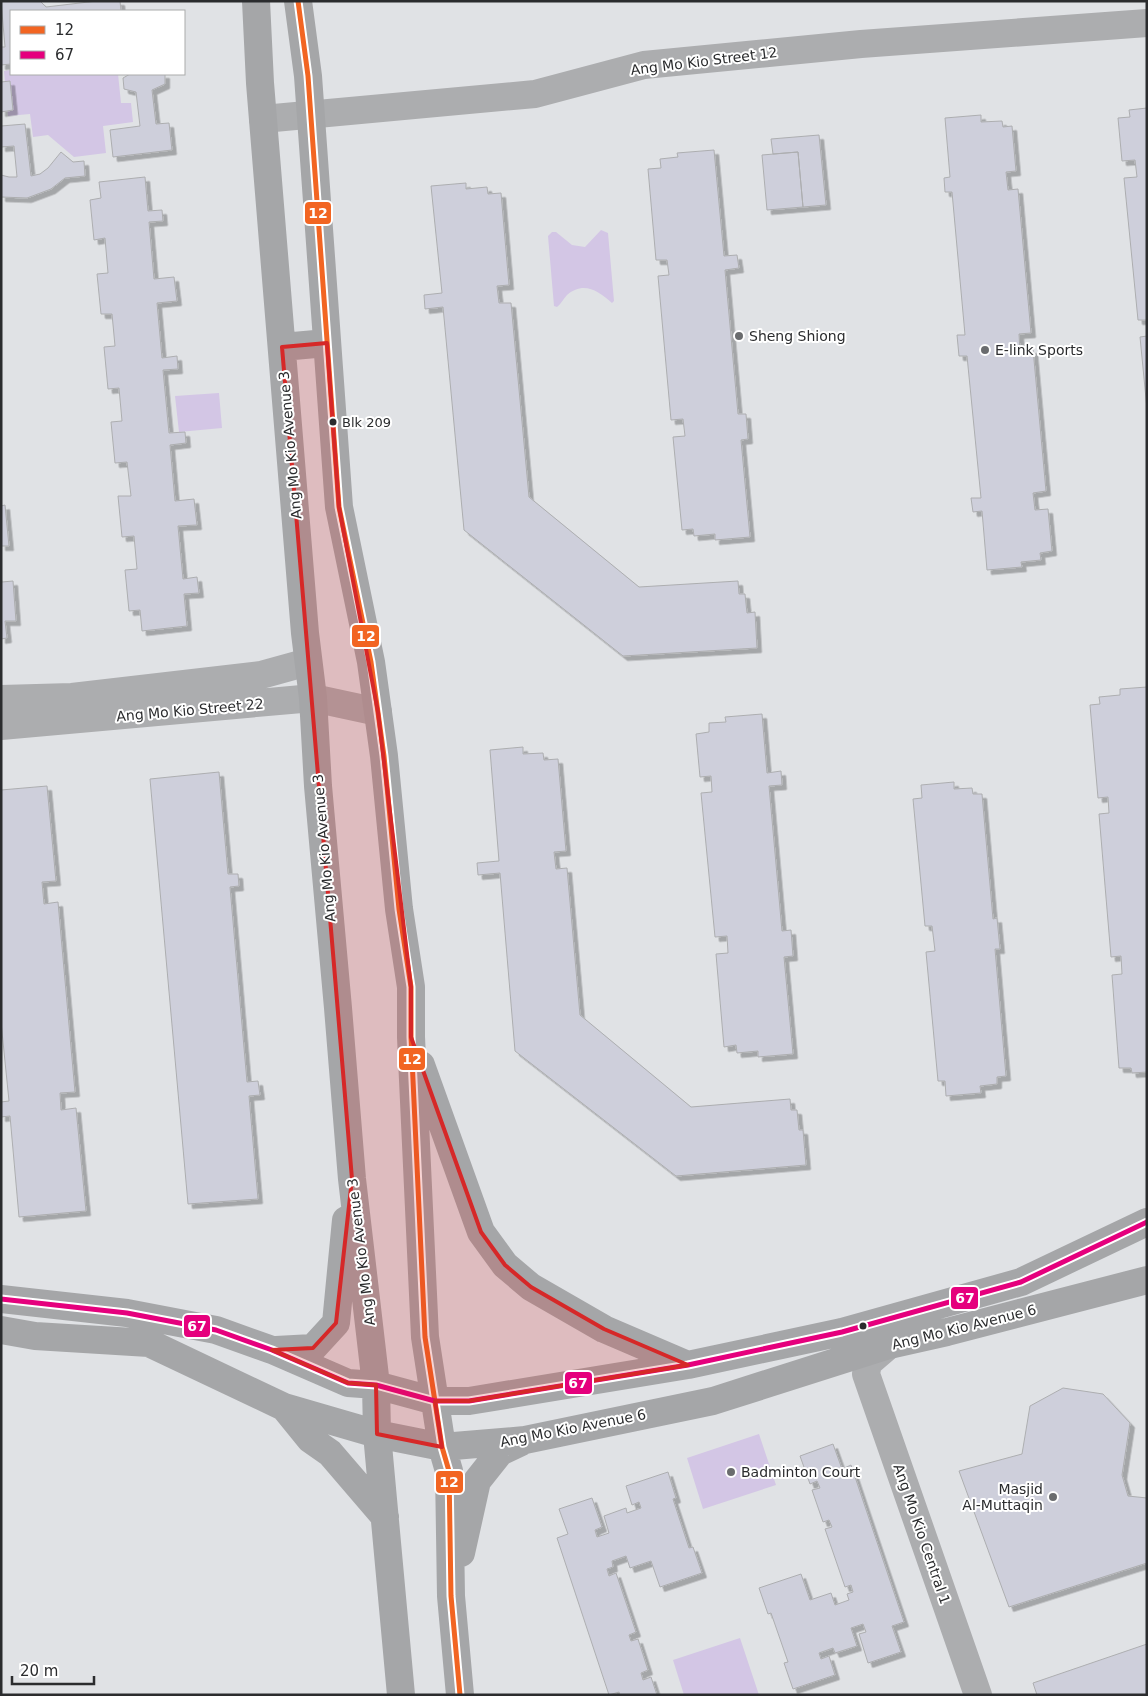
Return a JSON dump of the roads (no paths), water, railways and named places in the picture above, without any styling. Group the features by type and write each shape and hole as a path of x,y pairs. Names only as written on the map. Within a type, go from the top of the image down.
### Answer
{"main road":[{"name":"Ang Mo Kio Avenue 3","path":"256,1 263,119 308,662 313,698 318,786 352,1179 376,1385 378,1434 401,1695"},
{"path":"298,1 308,76 339,508 371,662 384,756 399,909 411,986 411,1038 425,1336 442,1448 448,1471 451,1596 460,1695"},
{"path":"282,347 327,343"},
{"path":"411,1038 481,1232 505,1265 531,1287 604,1329 688,1365"},
{"path":"272,1350 313,1348 336,1323 344,1234 352,1179"},
{"name":"Ang Mo Kio Avenue 6","path":"1,1298 136,1314 216,1330 272,1350 348,1383 376,1385 436,1401 469,1401 688,1365 842,1332 1021,1282 1147,1222"},
{"name":"Ang Mo Kio Avenue 6","path":"1,1330 35,1336 149,1343 284,1407 378,1434 442,1448 525,1440 713,1401 855,1366 889,1345 947,1332 1147,1280"},
{"path":"284,1407 310,1440 330,1453 385,1517"},
{"path":"451,1596 477,1481 500,1452 525,1440"}],"street":[{"name":"Ang Mo Kio Street 12","path":"263,119 534,94 644,65 861,44 1147,23"},
{"name":"Ang Mo Kio Street 22","path":"1,699 72,697 261,675 308,662"},
{"name":"Ang Mo Kio Street 22","path":"1,726 313,698 378,712"},
{"name":"Ang Mo Kio Central 1","path":"855,1366 978,1695"}],"place":[{"name":"Sheng Shiong","path":"739,336"},
{"name":"E-link Sports","path":"985,350"},
{"name":"Blk 209","path":"333,422"},
{"name":"Badminton Court","path":"731,1472"},
{"name":"Masjid Al-Muttaqin","path":"1053,1497"}]}
